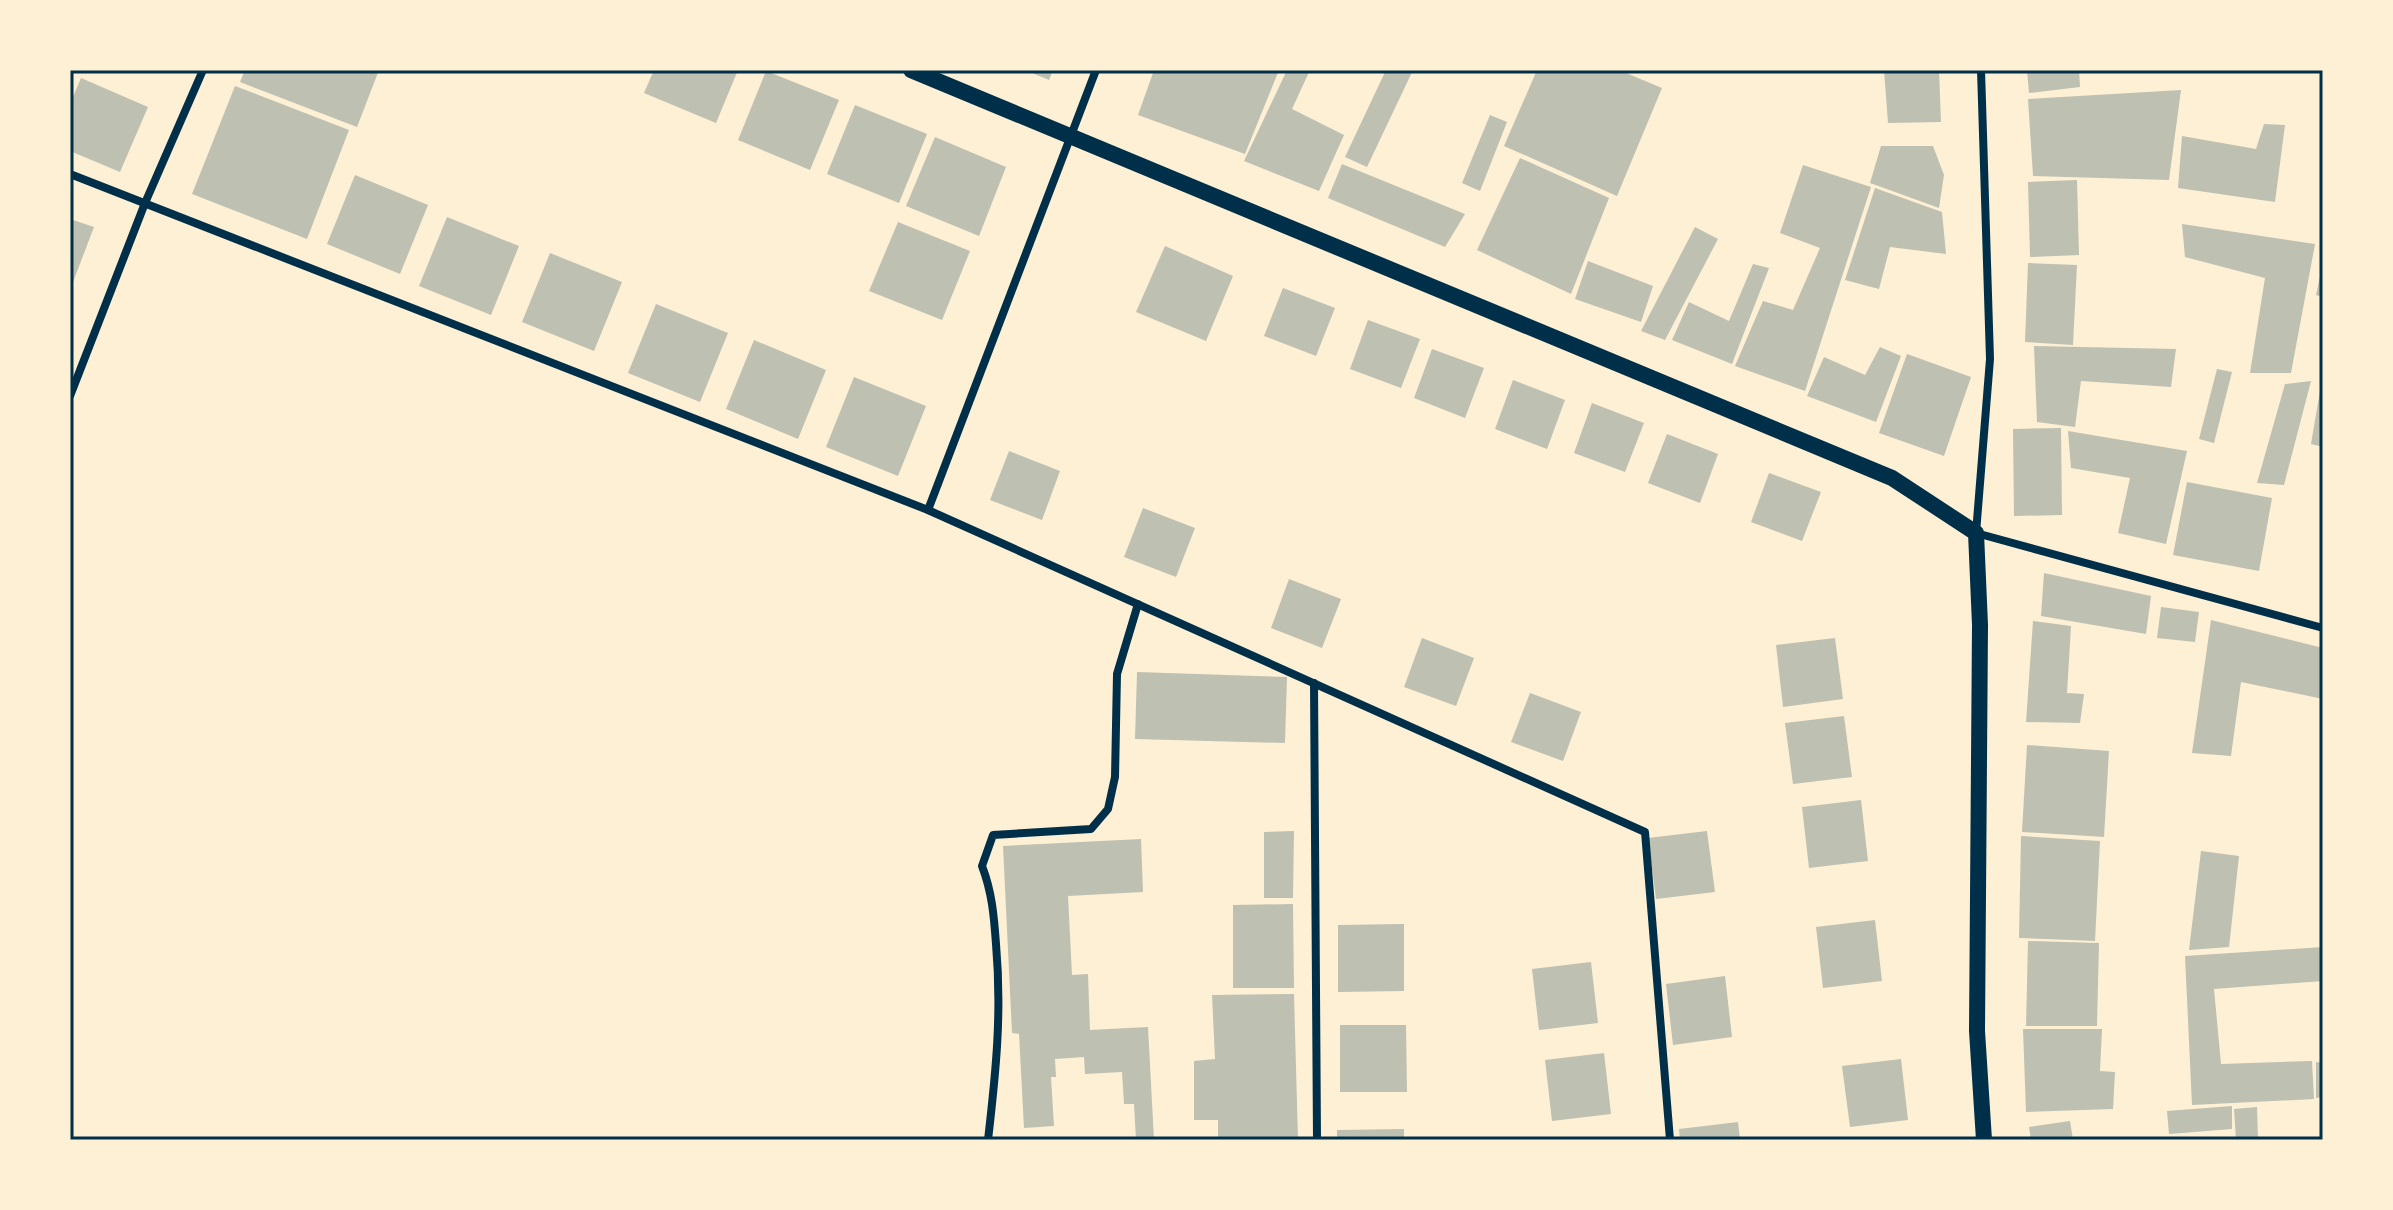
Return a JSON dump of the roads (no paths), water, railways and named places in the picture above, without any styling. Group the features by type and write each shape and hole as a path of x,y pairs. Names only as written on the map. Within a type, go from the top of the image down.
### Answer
{"main road":[{"path":"911,70 1892,478 1976,533 1980,625 1977,1031 1984,1140"}],"street":[{"path":"70,396 145,203 203,70"},
{"path":"928,510 1096,70"},
{"path":"1981,70 1990,359 1976,533 2323,628"},
{"path":"70,174 928,510 1645,832 1670,1140"},
{"path":"988,1140 1000,1043 1001,999 992,892 982,866 993,835 1091,829 1108,809 1115,777 1117,674 1138,604"},
{"path":"1314,683 1317,1140"}]}
